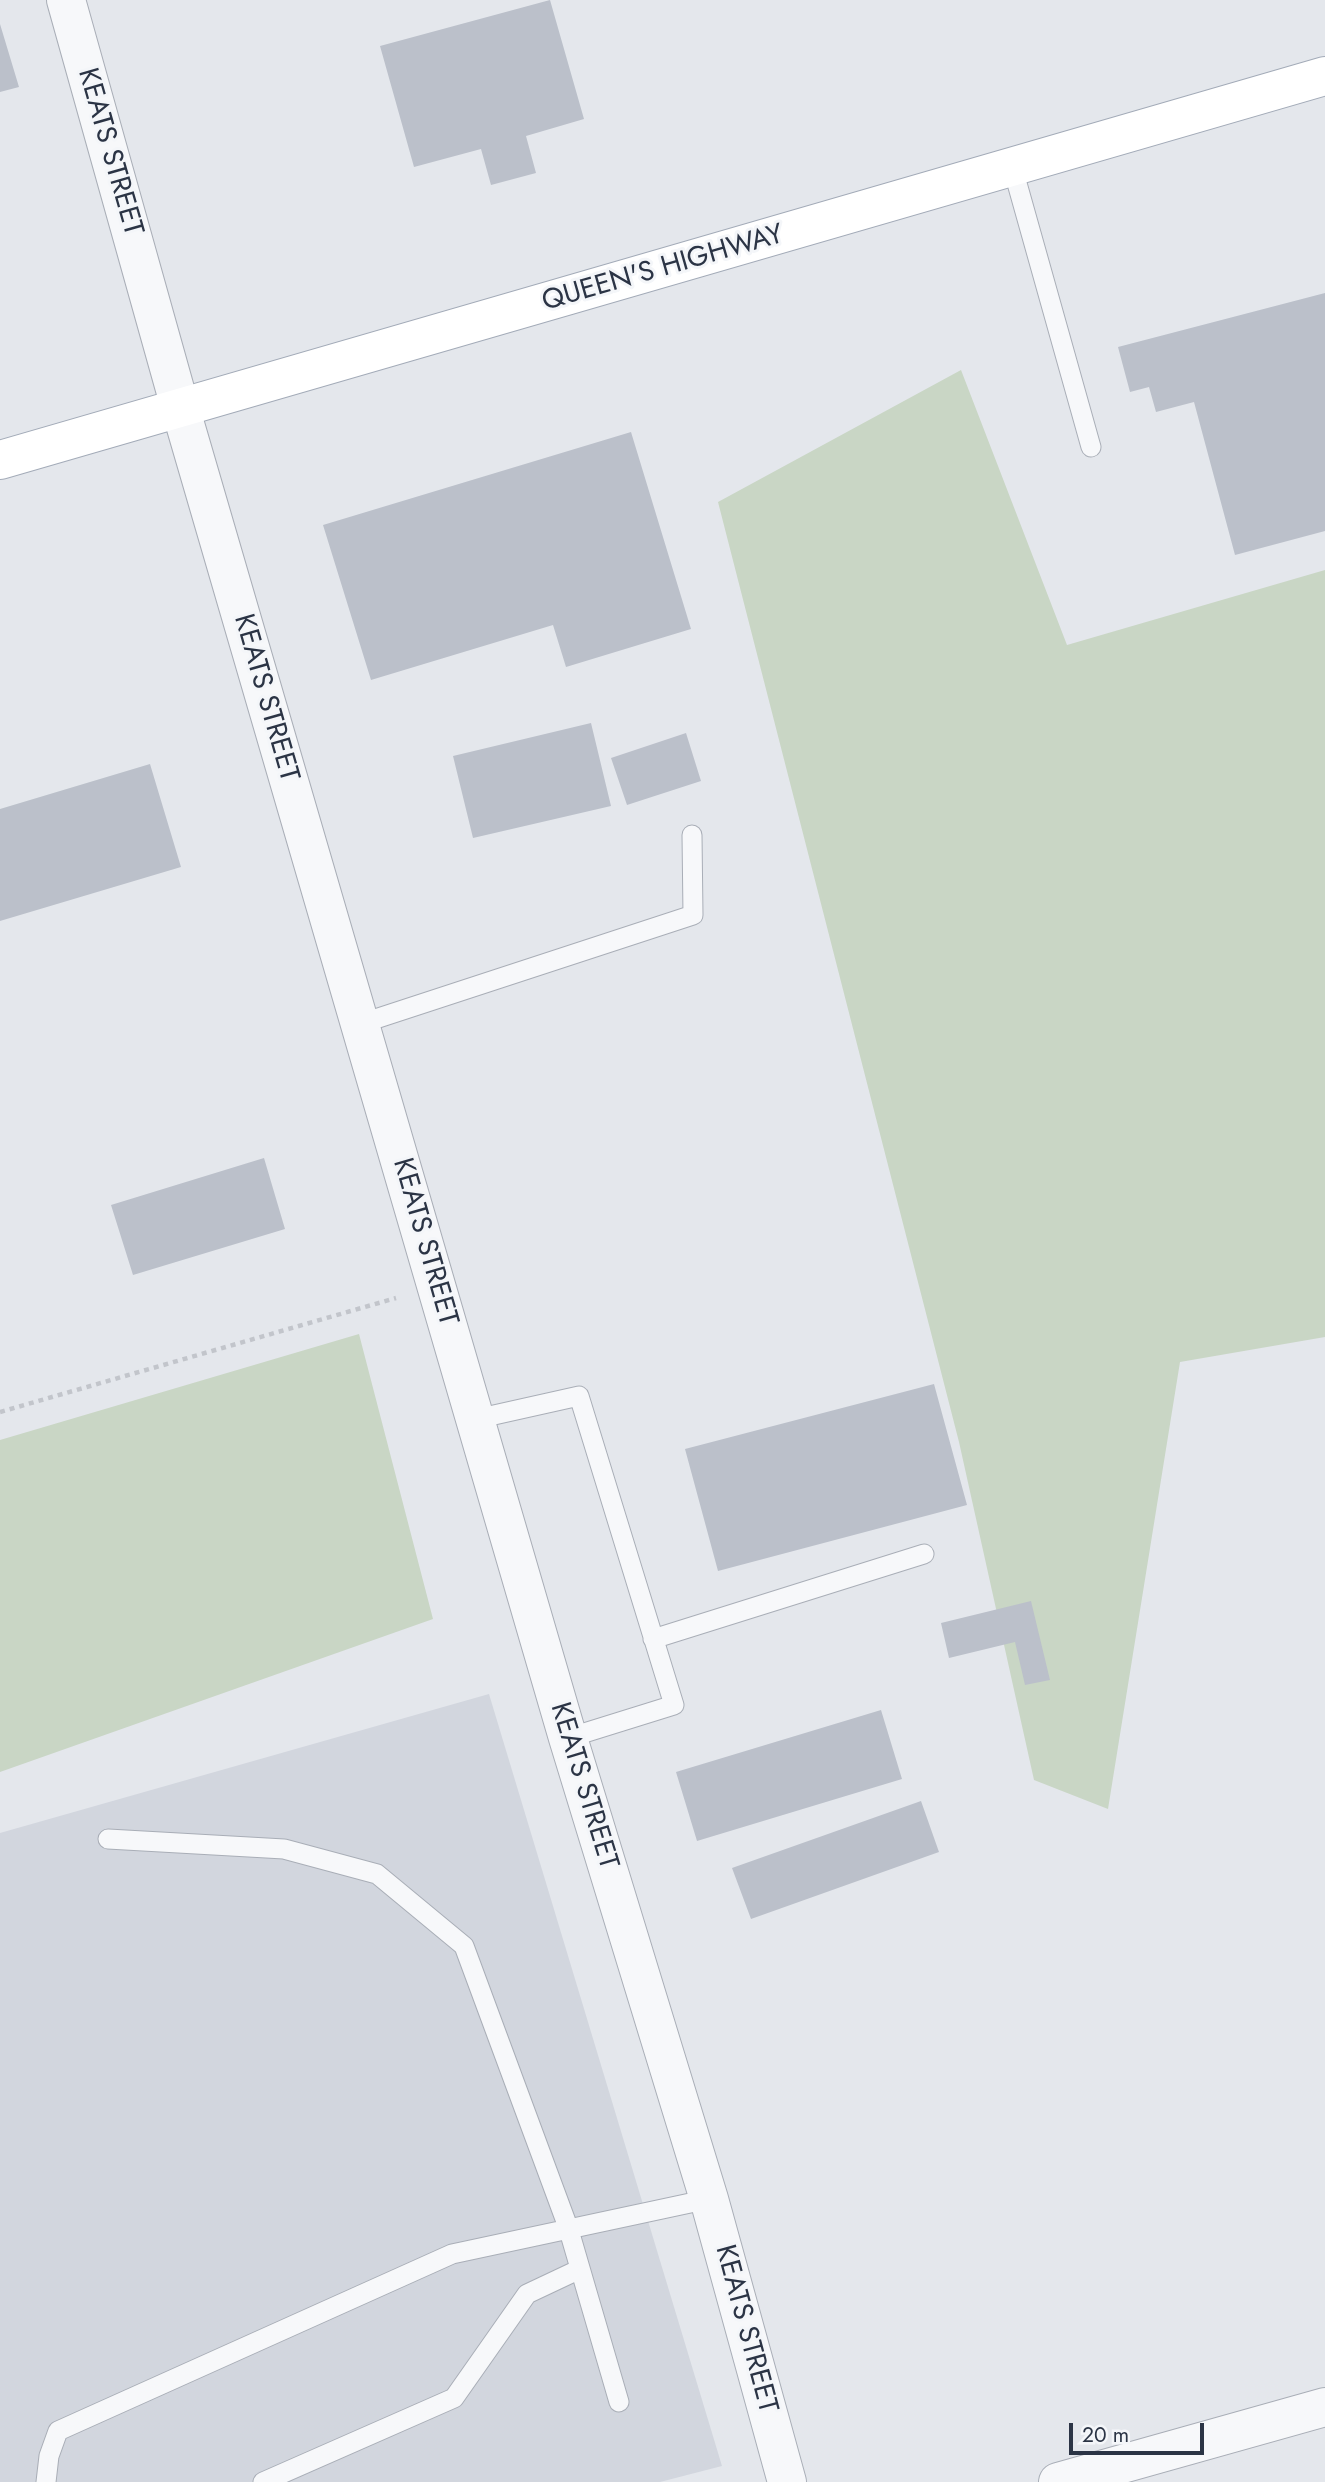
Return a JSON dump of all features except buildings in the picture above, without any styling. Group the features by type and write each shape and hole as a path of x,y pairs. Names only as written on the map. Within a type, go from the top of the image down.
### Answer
{"main road":[{"name":"QUEEN'S HIGHWAY","path":"0,460 1013,169 1325,76"}],"street":[{"name":"KEATS STREET","path":"66,0 180,407 568,1738 709,2199 787,2482"},
{"path":"1058,2482 1325,2407"}],"lane":[{"path":"1013,169 1091,447"},
{"path":"360,1024 692,915 692,835"},
{"path":"475,1419 579,1396 674,1705 568,1738"},
{"path":"653,1639 925,1553"},
{"path":"108,1839 284,1849 377,1874 464,1946 568,2227 619,2402"},
{"path":"46,2482 49,2456 58,2431 452,2254 568,2227 709,2199"},
{"path":"263,2482 454,2398 527,2294 580,2269"}],"path":[{"path":"0,1412 436,1286"}],"shaded area":[{"path":"489,1694 722,2466 660,2482 0,2482 0,1833"}],"green space":[{"path":"961,370 1067,645 1325,570 1325,1337 1180,1362 1108,1809 1034,1780 959,1442 718,502"},
{"path":"359,1334 433,1619 0,1772 0,1440"}]}
